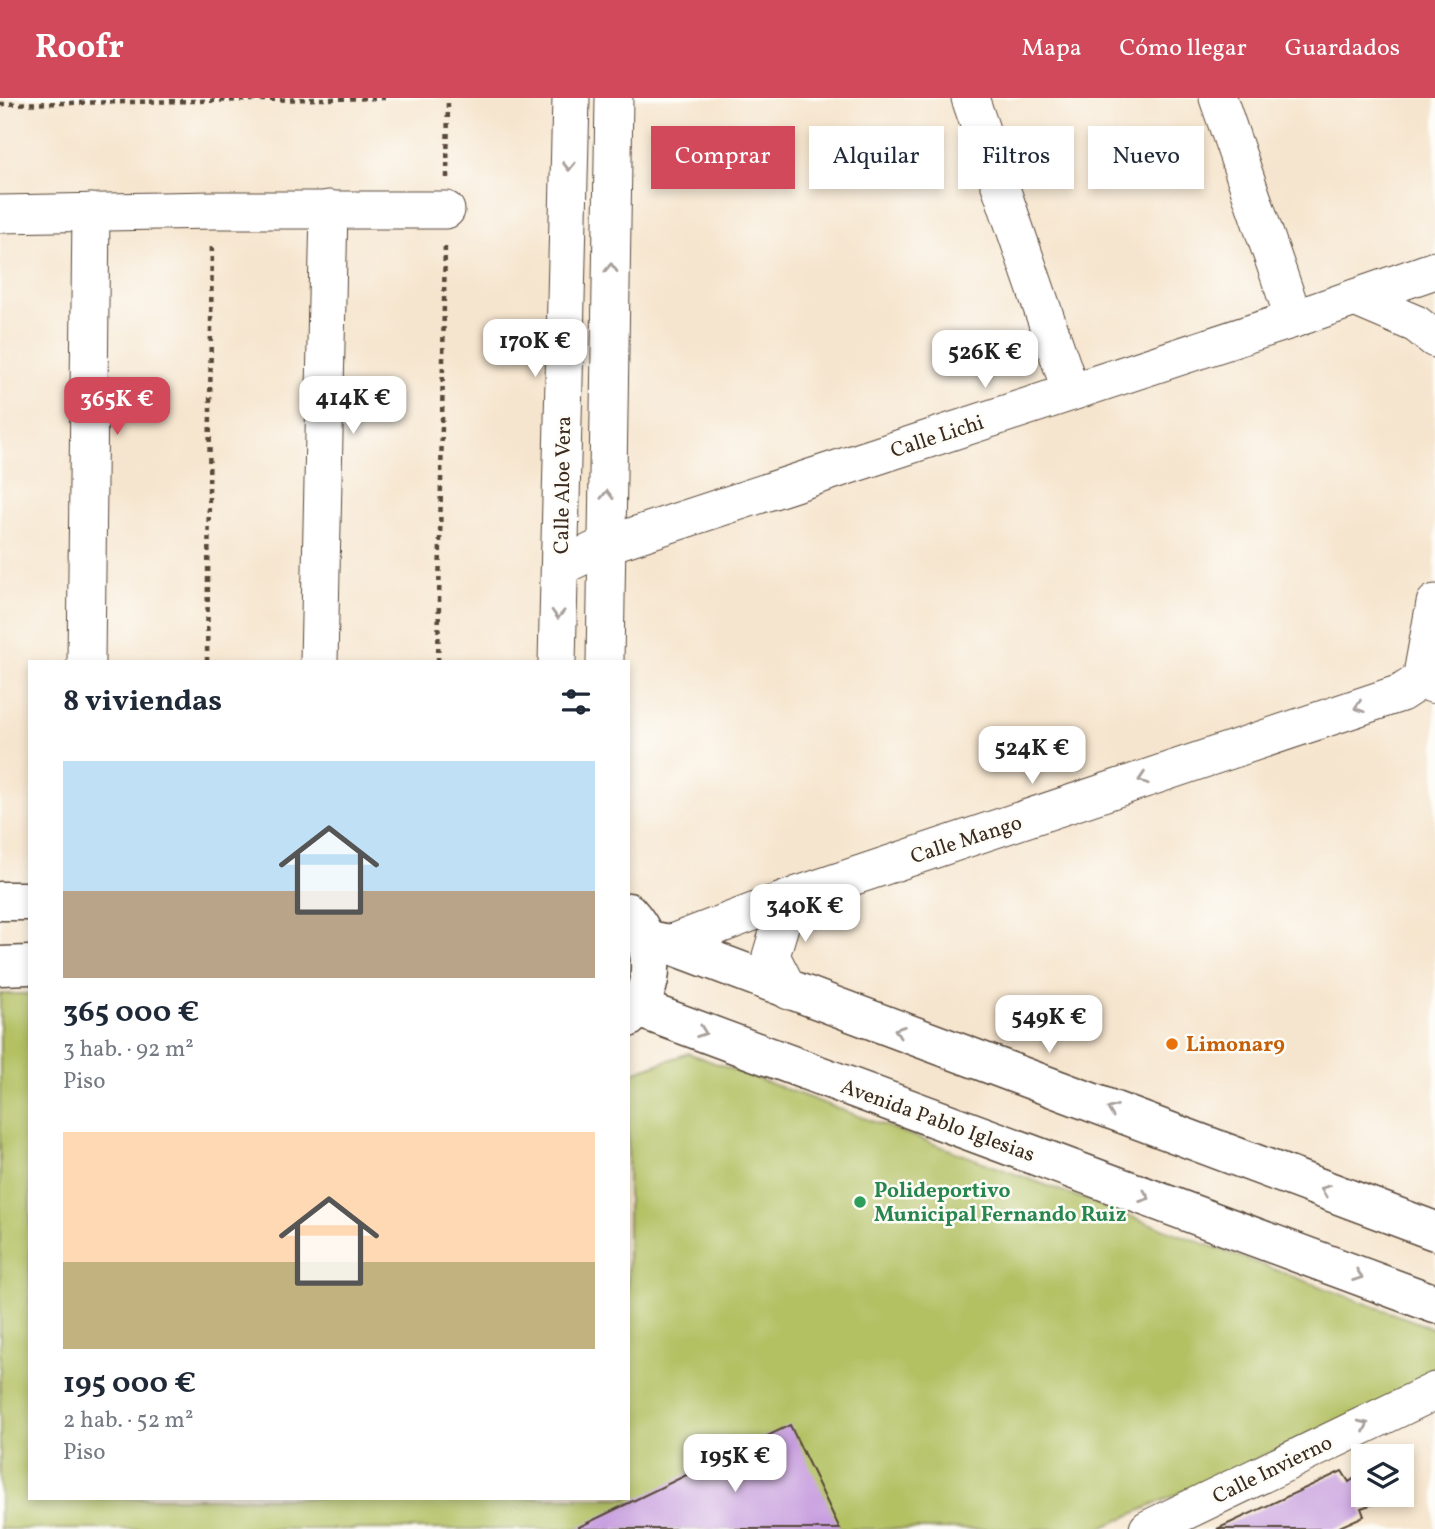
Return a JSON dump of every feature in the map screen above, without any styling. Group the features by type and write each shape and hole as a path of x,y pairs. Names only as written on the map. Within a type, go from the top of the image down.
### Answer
{"street":[{"name":"Calle Aloe Vera","path":"557,660 571,98"},
{"path":"605,660 614,98"},
{"path":"970,98 1071,392"},
{"path":"1218,98 1294,319"},
{"path":"319,660 329,209"},
{"path":"0,214 446,210"},
{"path":"86,660 91,212"},
{"name":"Calle Lichi","path":"560,567 606,545 1294,319 1435,270"},
{"path":"1355,298 1416,324 1435,339"},
{"path":"1428,682 1435,603"},
{"name":"Calle Mango","path":"648,932 798,895 1388,698 1428,682"},
{"path":"789,990 771,956 783,916 798,895"},
{"path":"0,901 28,901"},
{"path":"633,1013 651,975 648,932 789,990 1435,1231"},
{"path":"0,965 28,965"},
{"name":"Avenida Pablo Iglesias","path":"633,1013 1435,1304"},
{"name":"Calle Invierno","path":"1148,1529 1435,1391"}],"path":[{"path":"0,104 387,98"},
{"path":"438,660 448,98"},
{"path":"206,660 213,210"}],"green space":[{"name":"Polideportivo Municipal Fernando Ruiz","path":"0,994 28,994 28,1500 630,1500 630,1074 688,1053 1435,1329 1435,1380 1099,1529 0,1529"}],"building":[{"path":"790,1425 840,1529 579,1527"},
{"path":"1342,1471 1349,1482 1351,1481 1351,1507 1364,1507 1361,1508 1364,1516 1335,1529 1217,1529"}],"place":[{"name":"Limonar9","path":"1172,1044"},
{"name":"Polideportivo Municipal Fernando Ruiz","path":"860,1202"}]}
